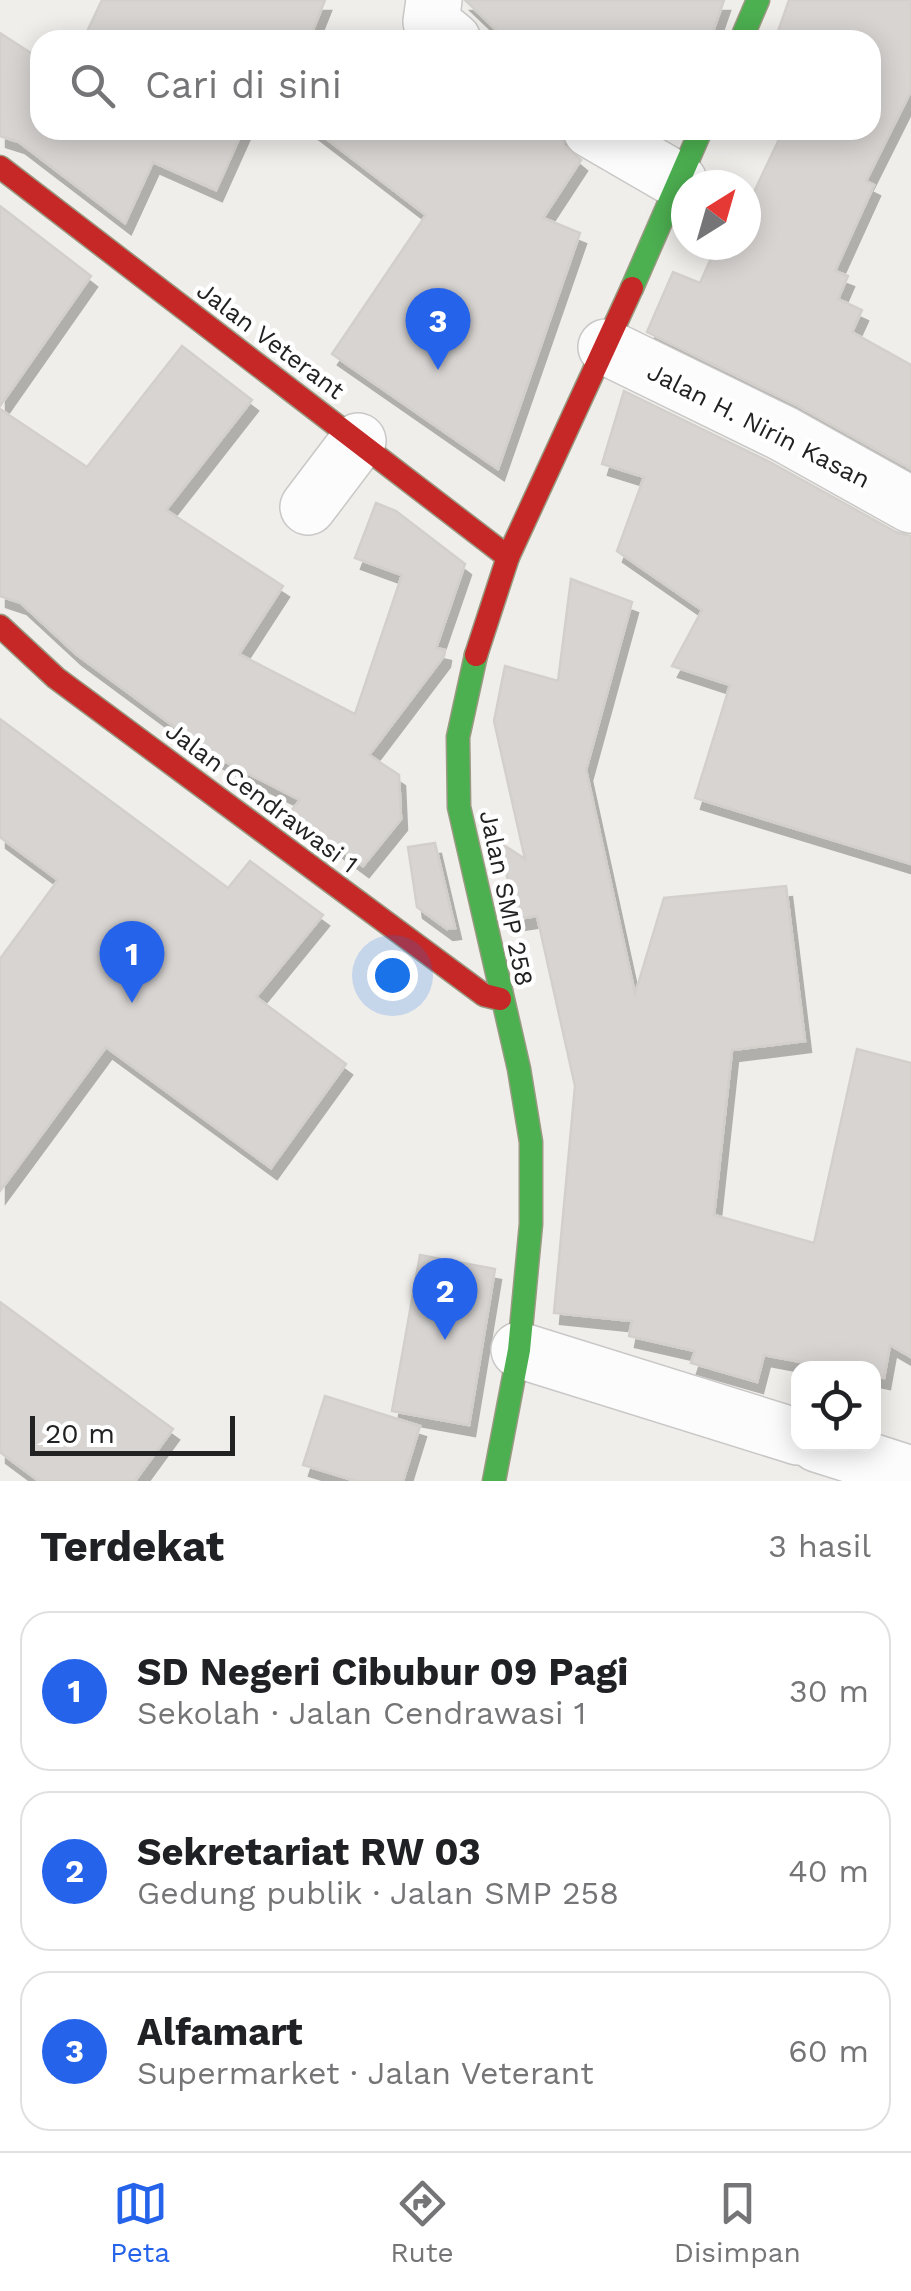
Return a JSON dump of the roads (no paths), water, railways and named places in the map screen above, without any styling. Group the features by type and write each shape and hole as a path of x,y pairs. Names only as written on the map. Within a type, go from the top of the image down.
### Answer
{"street":[{"path":"434,0 432,22 441,30"},
{"path":"745,30 758,0"},
{"path":"609,140 671,175"},
{"name":"Jalan SMP 258","path":"683,170 697,140"},
{"name":"Jalan Veterant","path":"0,167 508,557"},
{"name":"Jalan SMP 258","path":"494,1481 519,1350 531,1224 531,1142 519,1070 459,808 458,737 476,655 508,557 671,198"},
{"name":"Jalan H. Nirin Kasan","path":"606,347 784,434 911,505"},
{"path":"308,507 358,441"},
{"name":"Jalan Cendrawasi 1","path":"0,626 56,678 484,995 500,998"},
{"path":"519,1350 791,1435"},
{"path":"839,1451 911,1474"}],"place":[{"name":"Alfamart","path":"438,370"},
{"name":"SD Negeri Cibubur 09 Pagi","path":"132,1003"},
{"name":"Sekretariat RW 03","path":"445,1340"}]}
